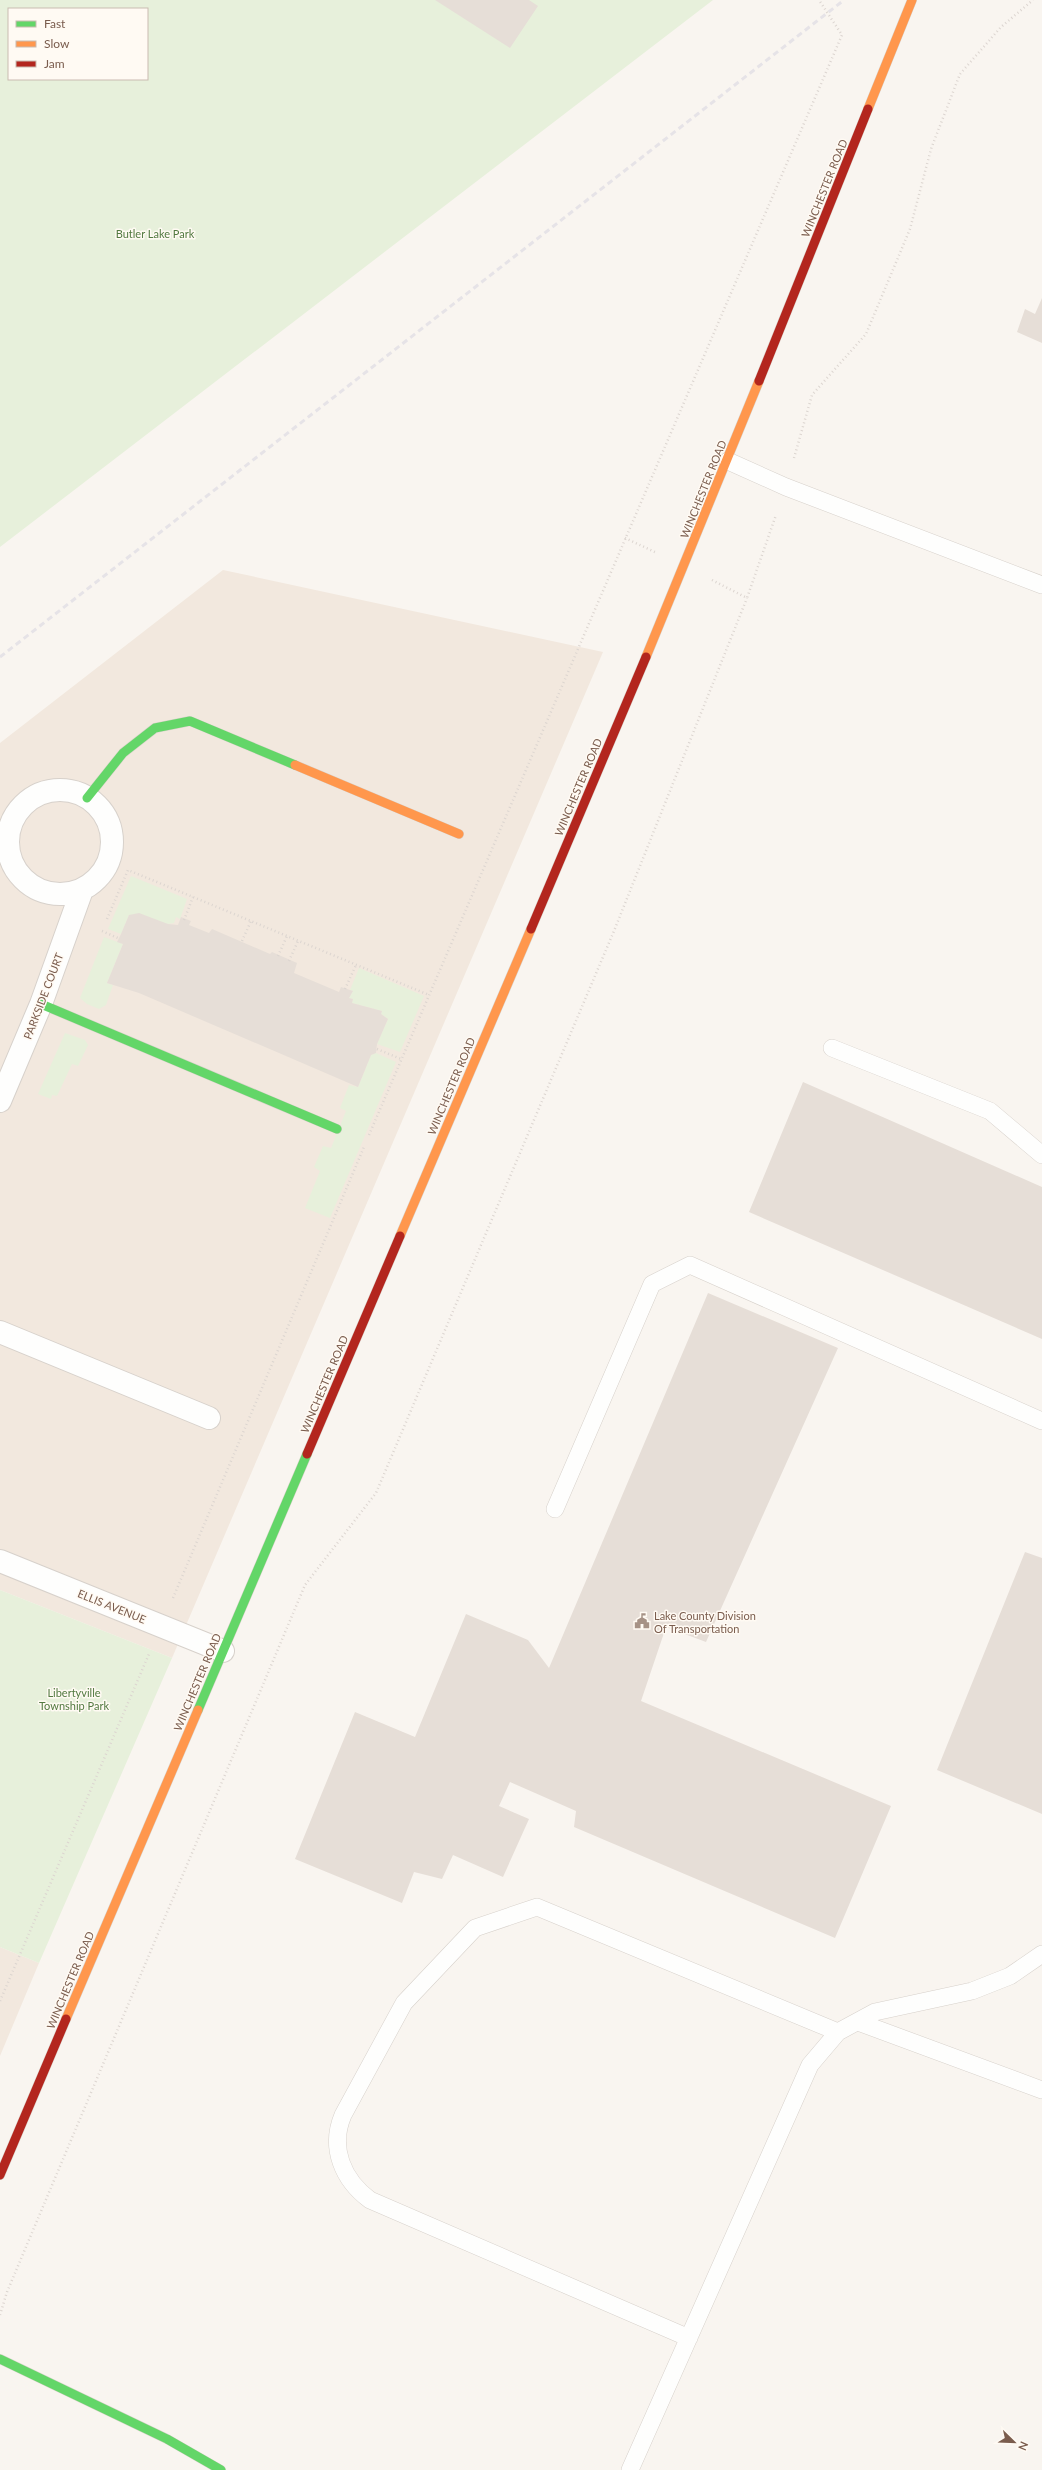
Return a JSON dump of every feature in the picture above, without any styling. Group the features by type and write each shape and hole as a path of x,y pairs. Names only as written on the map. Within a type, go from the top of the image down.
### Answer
{"main road":[{"name":"WINCHESTER ROAD","path":"0,2175 685,566 912,0"},
{"path":"87,798 123,753 155,728 190,721 459,834"},
{"path":"41,1004 337,1129"},
{"path":"0,2359 168,2439 221,2470"}],"street":[{"path":"53,790 71,790 87,798 101,810 109,823 112,839 111,854 105,869 95,881 82,890 66,894 48,893 32,886 19,873 11,857 8,840 12,822 22,807 36,796 53,790"},
{"name":"PARKSIDE COURT","path":"0,1101 41,1004 82,890"},
{"path":"0,1332 209,1418"},
{"name":"ELLIS AVENUE","path":"0,1561 223,1651"}],"lane":[{"path":"728,460 786,487 1042,586"},
{"path":"832,1048 990,1111 1042,1155"},
{"path":"555,1510 652,1284 690,1266 1042,1421"},
{"path":"690,2338 370,2200 350,2182 342,2165 337,2146 340,2121 404,2003 475,1928 537,1907 838,2032"},
{"path":"630,2470 690,2338 810,2065 838,2032 875,2012 972,1991 1010,1976 1042,1954"},
{"path":"858,2022 1042,2090"}],"path":[{"path":"368,1138 842,35 819,0"},
{"path":"0,2315 7,2292 305,1585 376,1493 614,930 747,598 786,487 812,395 866,334 907,236 931,149 960,74 1001,27 1033,0"},
{"path":"685,566 747,598"},
{"path":"99,938 128,870 429,995"},
{"path":"184,920 193,897"},
{"path":"242,941 251,922"},
{"path":"102,931 120,939"},
{"path":"278,956 287,936"},
{"path":"289,961 298,941"},
{"path":"345,989 356,965"},
{"path":"377,1049 402,1059"},
{"path":"0,2000 161,1626 365,1145"}],"shaded area":[{"path":"223,570 603,652 172,1658 0,1590 0,743"},
{"path":"0,1947 39,1963 0,2056"}],"green space":[{"name":"Butler Lake Park","path":"0,0 713,0 0,547"},
{"path":"131,876 187,899 180,919 176,917 174,923 168,924 129,915 121,934 108,929"},
{"path":"104,937 123,944 107,983 113,985 106,1005 99,1009 87,1004 80,998"},
{"path":"359,968 424,996 400,1052 377,1044 388,1019 381,1014 382,1011 352,1003 353,999 349,998 353,991 350,990"},
{"path":"65,1033 85,1040 88,1045 78,1066 72,1064 57,1096 52,1095 51,1099 38,1094"},
{"path":"376,1053 396,1062 330,1218 305,1208 320,1171 314,1167 323,1146 331,1148 346,1111 340,1108 349,1085 358,1087 371,1055"},
{"name":"Libertyville Township Park","path":"0,1590 172,1658 39,1963 0,1947"}],"building":[{"path":"435,0 529,0 538,6 510,48"},
{"path":"1042,298 1042,343 1017,332 1025,309 1035,314"},
{"path":"139,913 168,924 178,925 181,917 191,921 189,925 209,933 212,929 270,954 272,952 297,963 294,973 339,992 341,987 353,991 349,998 353,999 352,1003 382,1011 381,1014 388,1019 377,1044 376,1053 371,1055 358,1087 139,993 107,983 123,944 117,942 129,915"},
{"path":"803,1082 1042,1187 1042,1339 749,1212"},
{"name":"Lake County Division Of Transportation","path":"708,1293 838,1348 706,1642 666,1627 641,1701 891,1806 835,1938 574,1827 576,1811 510,1782 499,1806 529,1819 503,1877 453,1855 442,1879 414,1872 402,1903 295,1859 355,1712 415,1737 466,1614 528,1640 549,1668"},
{"path":"1025,1552 1042,1558 1042,1814 937,1770"}],"railway":[{"path":"0,657 844,0"}],"traffic: fast":[{"path":"87,798 123,753 155,728 190,721 295,765"},
{"path":"41,1004 337,1129"},
{"path":"198,1710 307,1454"},
{"path":"0,2359 167,2439 221,2470"}],"traffic: slow":[{"path":"868,109 912,0"},
{"path":"646,657 759,381"},
{"path":"295,765 459,834"},
{"path":"400,1236 531,929"},
{"path":"66,2019 198,1710"}],"traffic: jam":[{"path":"759,381 868,109"},
{"path":"531,929 646,657"},
{"path":"307,1454 400,1236"},
{"path":"0,2175 66,2019"}],"place":[{"name":"Lake County Division Of Transportation","path":"642,1621"}]}
